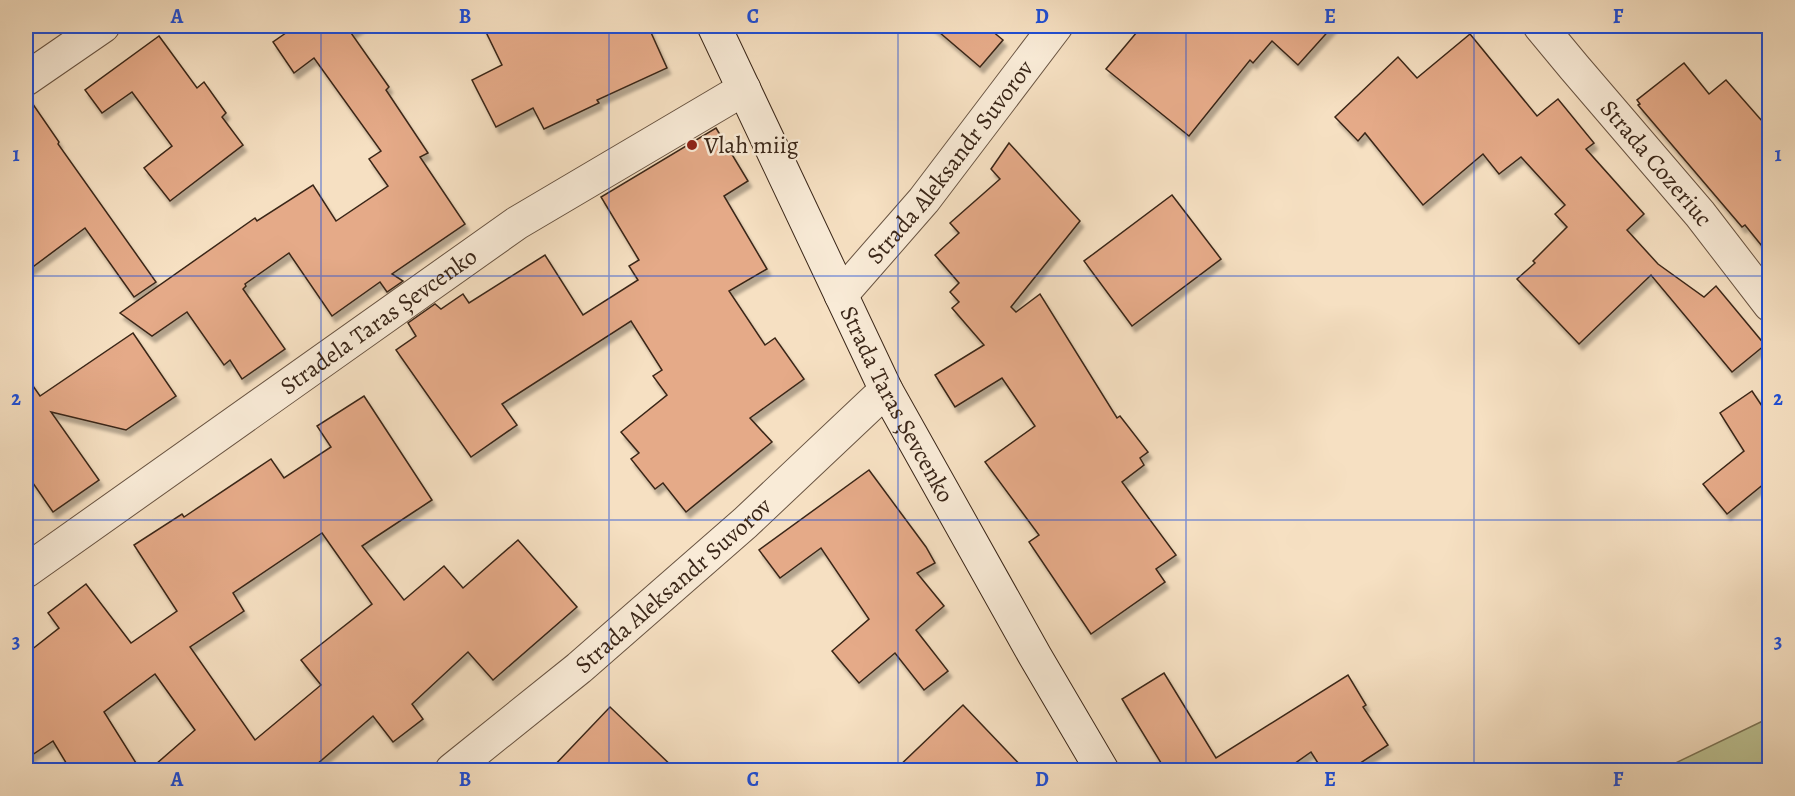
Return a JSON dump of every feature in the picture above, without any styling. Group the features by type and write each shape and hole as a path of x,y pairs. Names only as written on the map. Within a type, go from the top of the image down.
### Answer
{"street":[{"path":"26,78 103,26"},
{"name":"Strada Taras Șevcenko","path":"714,26 886,390 1102,771"},
{"name":"Strada Aleksandr Suvorov","path":"841,295 924,200 1056,26"},
{"name":"Strada Cozeriuc","path":"1540,26 1700,214 1770,305"},
{"name":"Stradela Taras Șevcenko","path":"26,571 517,223 744,89"},
{"name":"Strada Aleksandr Suvorov","path":"452,771 579,668 745,523 886,390"}],"green space":[{"path":"1769,718 1769,770 1661,770"}],"building":[{"path":"291,26 361,26 351,33 389,87 386,90 428,153 420,157 465,224 392,274 403,281 387,292 380,282 332,316 289,253 245,284 243,289 285,349 242,379 230,360 224,365 187,312 152,336 120,313 255,218 257,221 313,185 336,221 388,186 369,159 381,151 314,58 294,73 273,42 293,28"},
{"path":"483,26 648,26 667,68 597,100 599,103 544,129 533,108 496,127 472,80 502,65"},
{"path":"932,26 986,26 1003,40 980,67"},
{"path":"1142,26 1333,26 1298,65 1272,41 1253,63 1250,60 1189,136 1106,69"},
{"path":"1470,34 1537,116 1558,99 1594,143 1586,149 1644,214 1627,230 1658,264 1704,297 1716,286 1765,345 1732,372 1651,275 1579,344 1517,279 1535,263 1533,261 1567,227 1555,214 1565,205 1521,157 1499,174 1483,154 1423,205 1365,133 1358,141 1335,117 1398,57 1417,78"},
{"path":"159,36 197,88 204,82 226,113 222,117 243,145 170,201 144,168 172,146 132,92 102,113 85,90"},
{"path":"1684,63 1709,94 1726,80 1770,130 1770,256 1745,225 1742,227 1638,105 1640,104 1637,100"},
{"path":"26,97 156,282 134,297 85,228 26,272"},
{"path":"716,128 748,181 724,196 767,269 729,291 765,345 775,338 804,379 750,418 772,442 686,512 663,483 655,489 631,459 639,453 621,432 667,395 653,376 662,370 631,321 502,404 517,425 471,457 396,350 416,336 408,323 435,304 441,309 463,294 469,303 545,255 583,315 638,280 629,266 639,260 601,197"},
{"path":"1009,143 1080,221 1011,307 1016,312 1040,294 1117,418 1120,416 1148,452 1140,458 1144,465 1122,482 1176,555 1156,569 1165,582 1091,634 1029,542 1039,535 985,462 1035,426 1002,378 955,407 935,375 984,345 952,308 959,302 950,292 959,283 935,255 959,233 950,223 1000,179 991,169"},
{"path":"1172,195 1221,259 1132,326 1084,261"},
{"path":"133,333 176,396 126,430 51,412 99,480 53,512 26,473 26,376 40,396"},
{"path":"1752,391 1770,418 1770,490 1765,483 1727,514 1703,484 1744,451 1720,413"},
{"path":"364,396 432,500 362,546 404,600 444,566 463,588 518,540 577,607 493,680 468,652 412,704 423,719 393,742 373,716 309,771 148,771 195,730 155,674 104,712 141,771 71,771 53,741 26,759 26,654 59,628 48,613 86,584 131,643 177,611 134,545 182,514 184,517 271,459 284,478 331,447 317,426","holes":["322,533 372,604 301,660 321,685 255,740 190,647 244,611 233,593"]},
{"path":"869,470 926,547 935,563 917,573 944,606 916,630 948,671 924,690 895,653 859,683 832,651 869,619 821,548 780,578 759,550"},
{"path":"1164,673 1216,758 1348,675 1366,705 1363,707 1388,745 1348,771 1323,771 1311,752 1284,771 1166,771 1122,699"},
{"path":"963,705 1026,771 894,771"},
{"path":"610,707 677,771 549,771"}],"place":[{"name":"Vlah miig","path":"692,145"}]}
